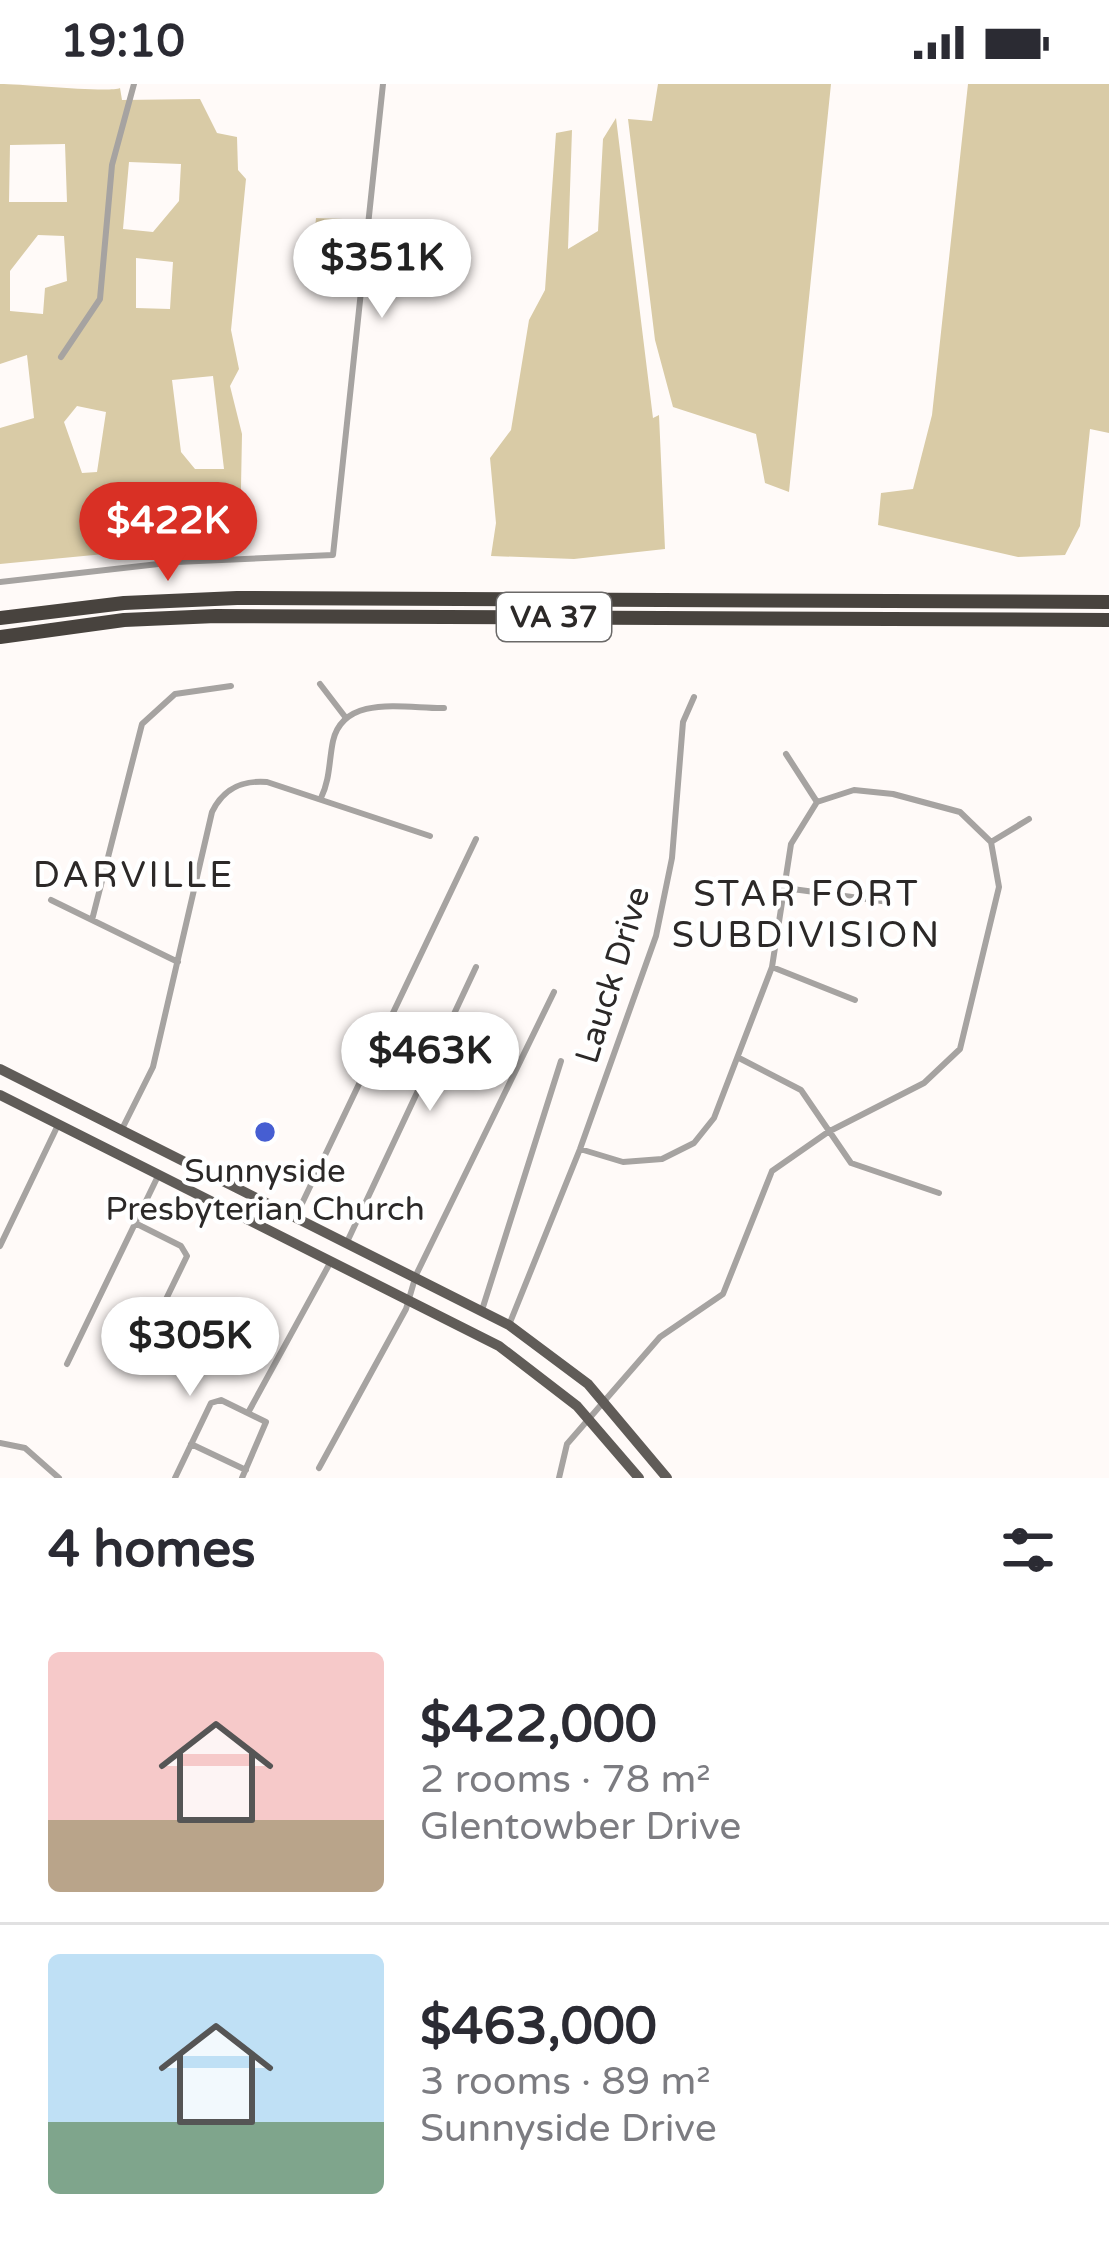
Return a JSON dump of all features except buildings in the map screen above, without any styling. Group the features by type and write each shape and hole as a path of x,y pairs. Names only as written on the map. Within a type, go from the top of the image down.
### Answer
{"highway":[{"name":"VA 37","path":"0,618 124,603 238,598 1109,602"},
{"name":"VA 37","path":"0,637 104,622 216,616 1109,620"}],"main road":[{"path":"0,1070 509,1325 606,1402 667,1478"},
{"path":"0,1095 331,1259 516,1357 590,1419 639,1478"},
{"path":"232,1210 243,1190"}],"street":[{"path":"61,357 100,298 112,166 134,84"},
{"path":"0,582 176,562 333,555 383,84"},
{"path":"320,684 346,718"},
{"path":"92,920 142,724 175,694 230,686"},
{"name":"Lauck Drive","path":"509,1325 580,1149 659,926 674,838 683,722 694,698"},
{"path":"321,798 335,735 346,718 368,708 444,708"},
{"path":"786,754 817,802"},
{"path":"121,1130 153,1066 212,812 221,796 258,781 430,836"},
{"path":"560,1478 567,1444 660,1337 724,1294 764,1183 780,1162 924,1083 960,1049 999,887 992,842 960,812 893,794 854,790 817,802 795,832 772,967 714,1118 685,1149 636,1162 580,1149"},
{"path":"992,842 1029,820"},
{"path":"296,1216 476,839"},
{"path":"785,888 889,902"},
{"path":"51,900 178,962"},
{"path":"772,967 854,1000"},
{"path":"347,1242 476,968"},
{"path":"319,1468 409,1299 554,992"},
{"path":"739,1058 793,1082 851,1162 938,1193"},
{"path":"482,1310 562,1060"},
{"path":"0,1246 58,1124"},
{"path":"67,1364 159,1174"},
{"path":"134,1366 187,1256 181,1246 135,1223"},
{"path":"249,1411 331,1259"},
{"path":"175,1478 191,1444 217,1400 261,1417 266,1428 244,1474 191,1444"},
{"path":"0,1443 26,1448 58,1478"}],"shaded area":[{"path":"0,84 120,88 122,100 200,99 217,133 237,137 238,170 246,179 231,330 239,369 230,386 242,434 240,541 0,564 0,428 34,418 27,355 0,364","holes":["65,144 67,202 9,202 10,145","129,162 181,164 179,201 153,232 123,229","38,235 64,236 67,281 45,288 43,314 10,311 10,271","136,258 173,262 170,309 136,308","213,376 224,469 195,469 181,452 172,380","77,406 106,412 97,472 82,473 64,422"]},
{"path":"658,84 831,84 789,492 765,483 756,434 673,407 655,340 628,119 652,121"},
{"path":"968,84 1109,84 1109,433 1090,429 1080,526 1065,555 1018,557 878,525 881,493 913,489 932,415"},
{"path":"616,118 653,418 659,415 665,549 574,559 491,556 496,523 490,458 511,430 529,320 545,290 556,133 572,130 568,249 598,231 603,139"},
{"path":"316,218 343,219 343,230 333,230 332,253 313,250"}],"place":[{"name":"Sunnyside Presbyterian Church","path":"265,1132"}],"district":[{"name":"DARVILLE","path":"134,875"},
{"name":"STAR FORT SUBDIVISION","path":"807,914"}]}
